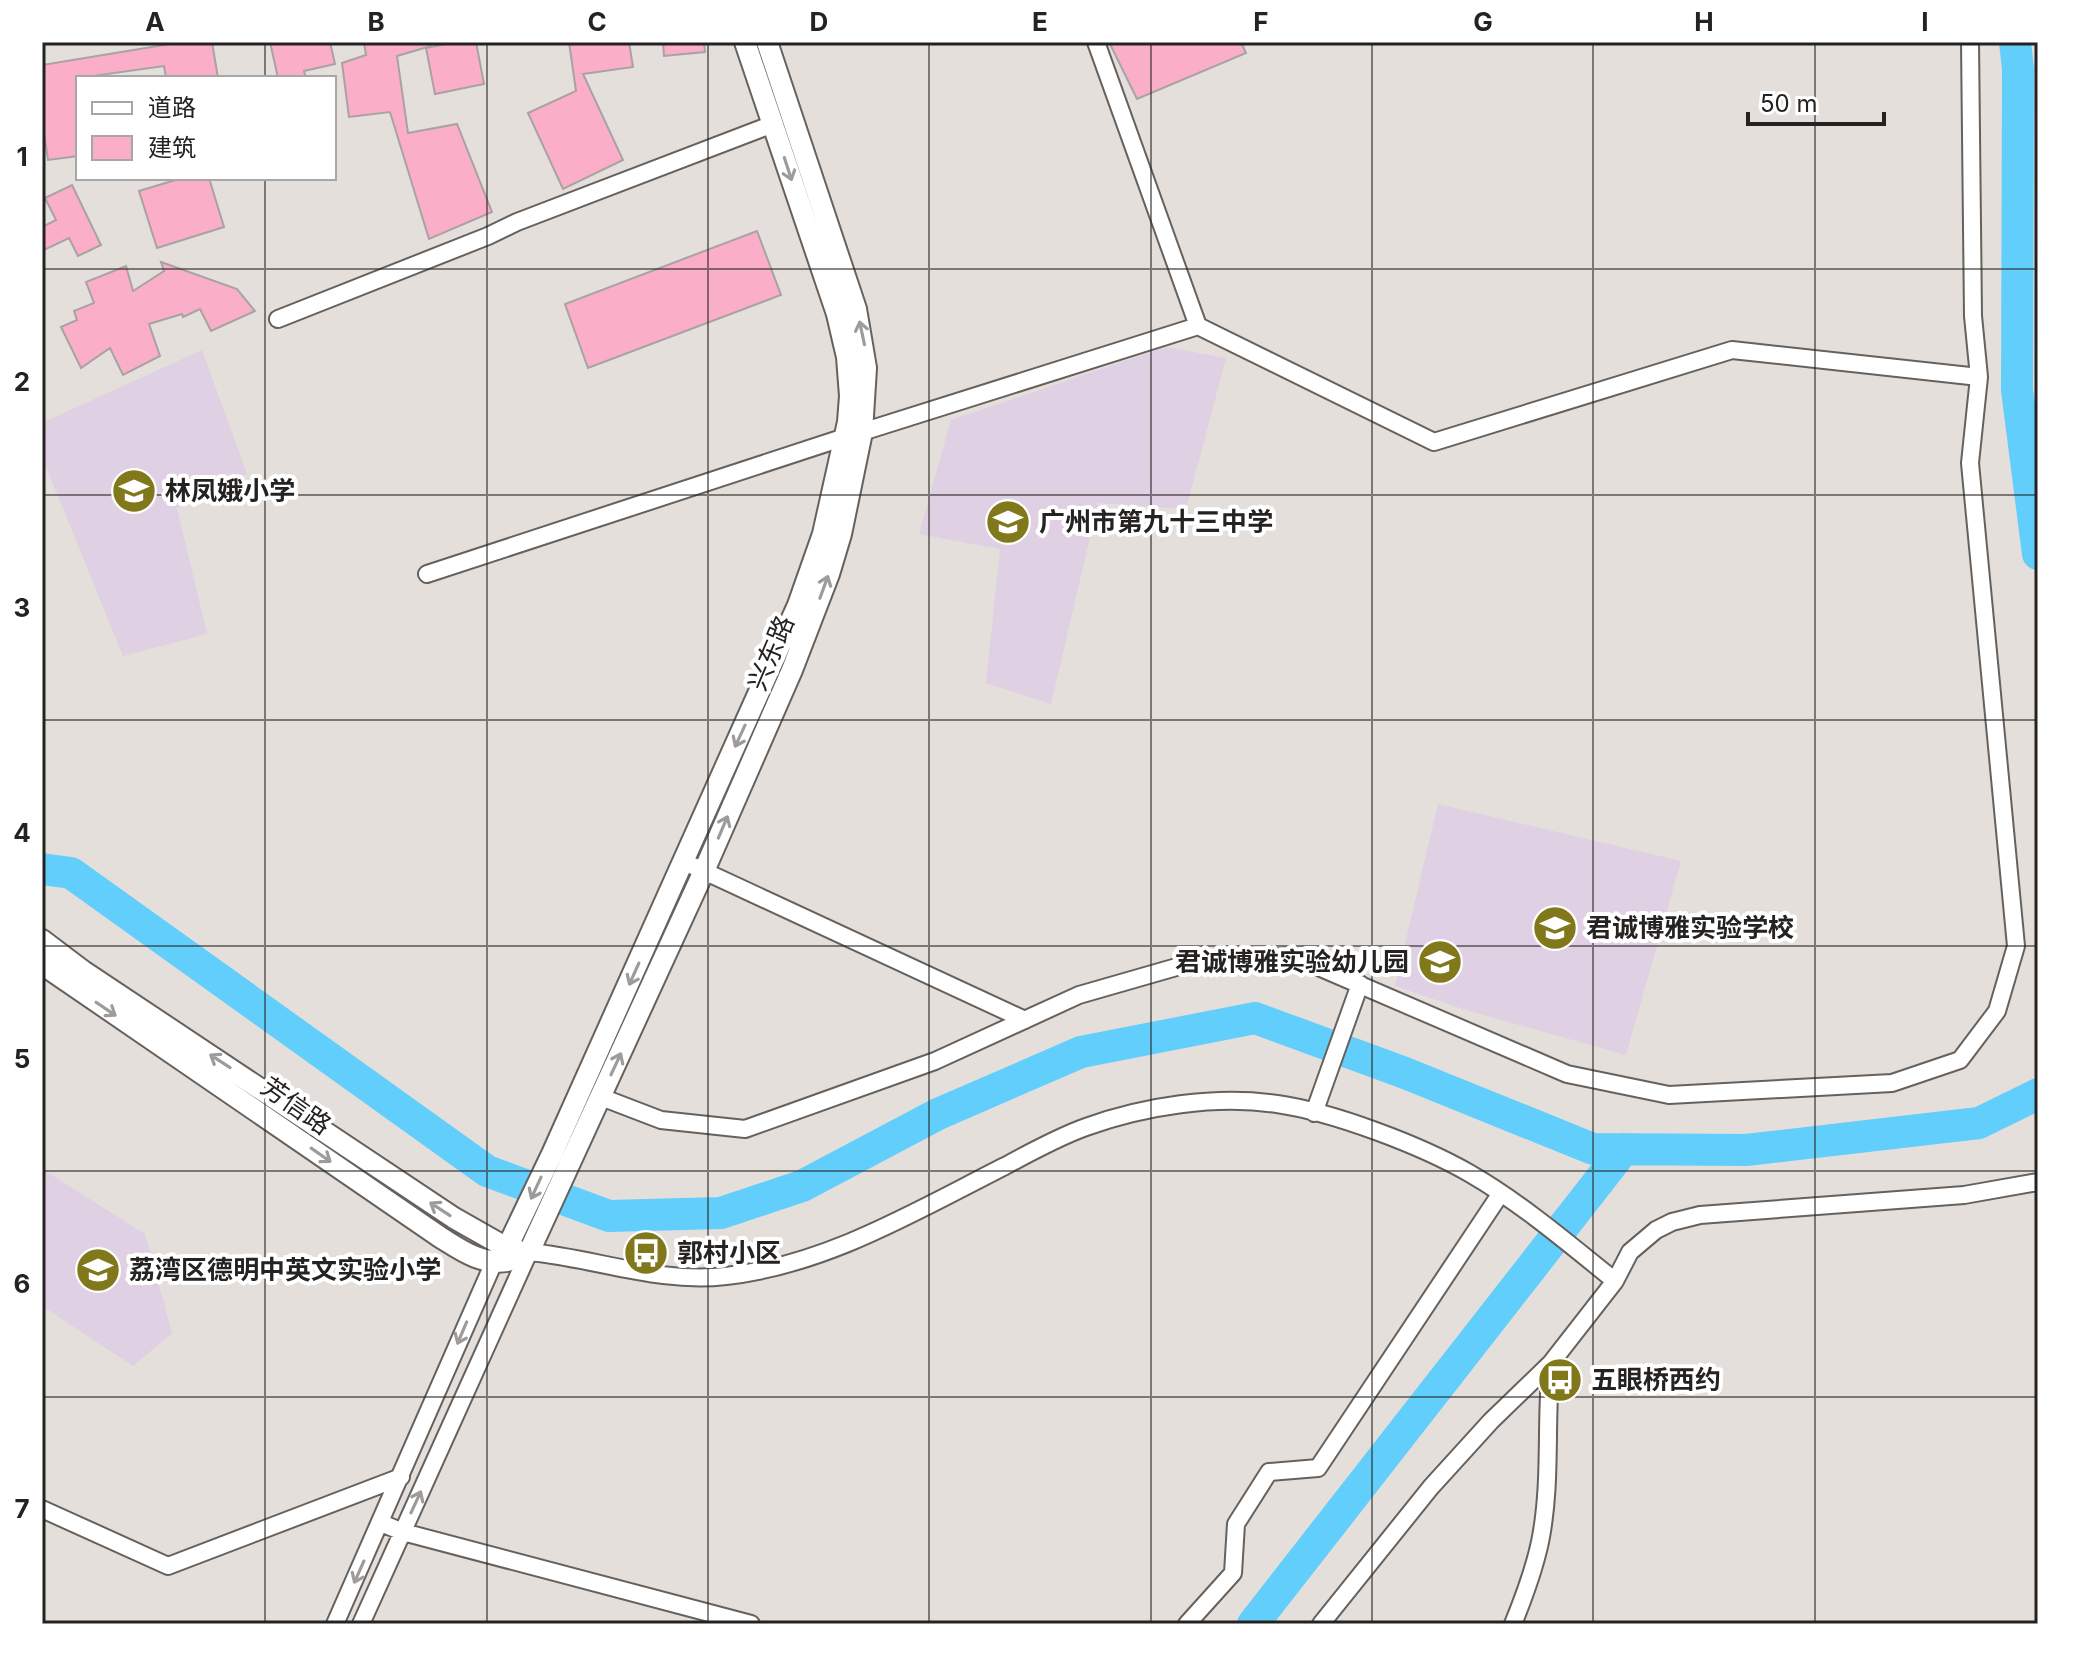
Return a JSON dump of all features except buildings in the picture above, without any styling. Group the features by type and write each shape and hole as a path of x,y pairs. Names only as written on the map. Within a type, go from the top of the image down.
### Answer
{"street":[{"name":"兴东路","path":"529,1252 541,1226 562,1157 684,862 798,605 854,434 844,343 837,314 745,42"},
{"name":"兴东路","path":"501,1255 601,1097 792,670 841,534 866,368 856,309 767,42"},
{"path":"1096,42 1198,326"},
{"path":"601,1097 661,1120 745,1129 935,1061 1079,995 1180,966 1293,956 1567,1074 1669,1095 1892,1083 1960,1060 1997,1011 2016,946 1970,463 1979,377 1973,316 1970,42"},
{"path":"278,319 517,222 773,124"},
{"path":"427,574 854,434 1198,326 1434,442 1732,350 1979,377"},
{"path":"684,862 1025,1020"},
{"name":"芳信路","path":"42,940 83,971 454,1218 501,1255"},
{"name":"芳信路","path":"42,964 408,1216 465,1252 501,1255"},
{"path":"1314,1113 1360,984"},
{"path":"335,1624 501,1255 529,1252 574,1257 671,1277 726,1276 792,1264 824,1253 911,1213 1057,1139 1113,1118 1212,1103 1275,1104 1314,1113 1421,1149 1470,1173 1543,1224 1615,1281"},
{"path":"1321,1624 1431,1487 1491,1421 1551,1363 1615,1281 1630,1252 1656,1230 1684,1218 1964,1195 2038,1182"},
{"path":"1187,1624 1233,1573 1236,1524 1269,1472 1318,1468 1501,1193"},
{"path":"361,1624 529,1252"},
{"path":"1513,1624 1533,1571 1540,1541 1547,1475 1547,1403 1551,1363"},
{"path":"42,1509 168,1566 401,1477"},
{"path":"381,1523 403,1532 751,1624"}],"shaded area":[{"name":"广州市第九十三中学","path":"1166,347 1226,358 1186,509 1098,503 1051,704 986,683 1000,549 919,534 951,420"},
{"name":"林凤娥小学","path":"202,350 247,474 177,508 207,634 123,656 42,457 42,423"},
{"name":"君诚博雅实验学校","path":"1438,804 1681,861 1626,1055 1466,1010 1395,986"},
{"name":"荔湾区德明中英文实验小学","path":"42,1169 145,1234 172,1333 133,1366 42,1306"}],"waterway":[{"path":"2015,42 2018,69 2017,390 2038,554"},
{"path":"42,869 71,873 487,1171 609,1216 721,1213 802,1186 938,1114 1081,1052 1255,1018 1405,1073 1593,1149 1746,1150 1979,1123 2038,1094"},
{"path":"1253,1624 1624,1149"}],"place":[{"name":"林凤娥小学","path":"134,491"},
{"name":"广州市第九十三中学","path":"1008,522"},
{"name":"君诚博雅实验学校","path":"1555,928"},
{"name":"君诚博雅实验幼儿园","path":"1440,962"},
{"name":"郭村小区","path":"646,1253"},
{"name":"荔湾区德明中英文实验小学","path":"98,1270"},
{"name":"五眼桥西约","path":"1560,1380"}]}
